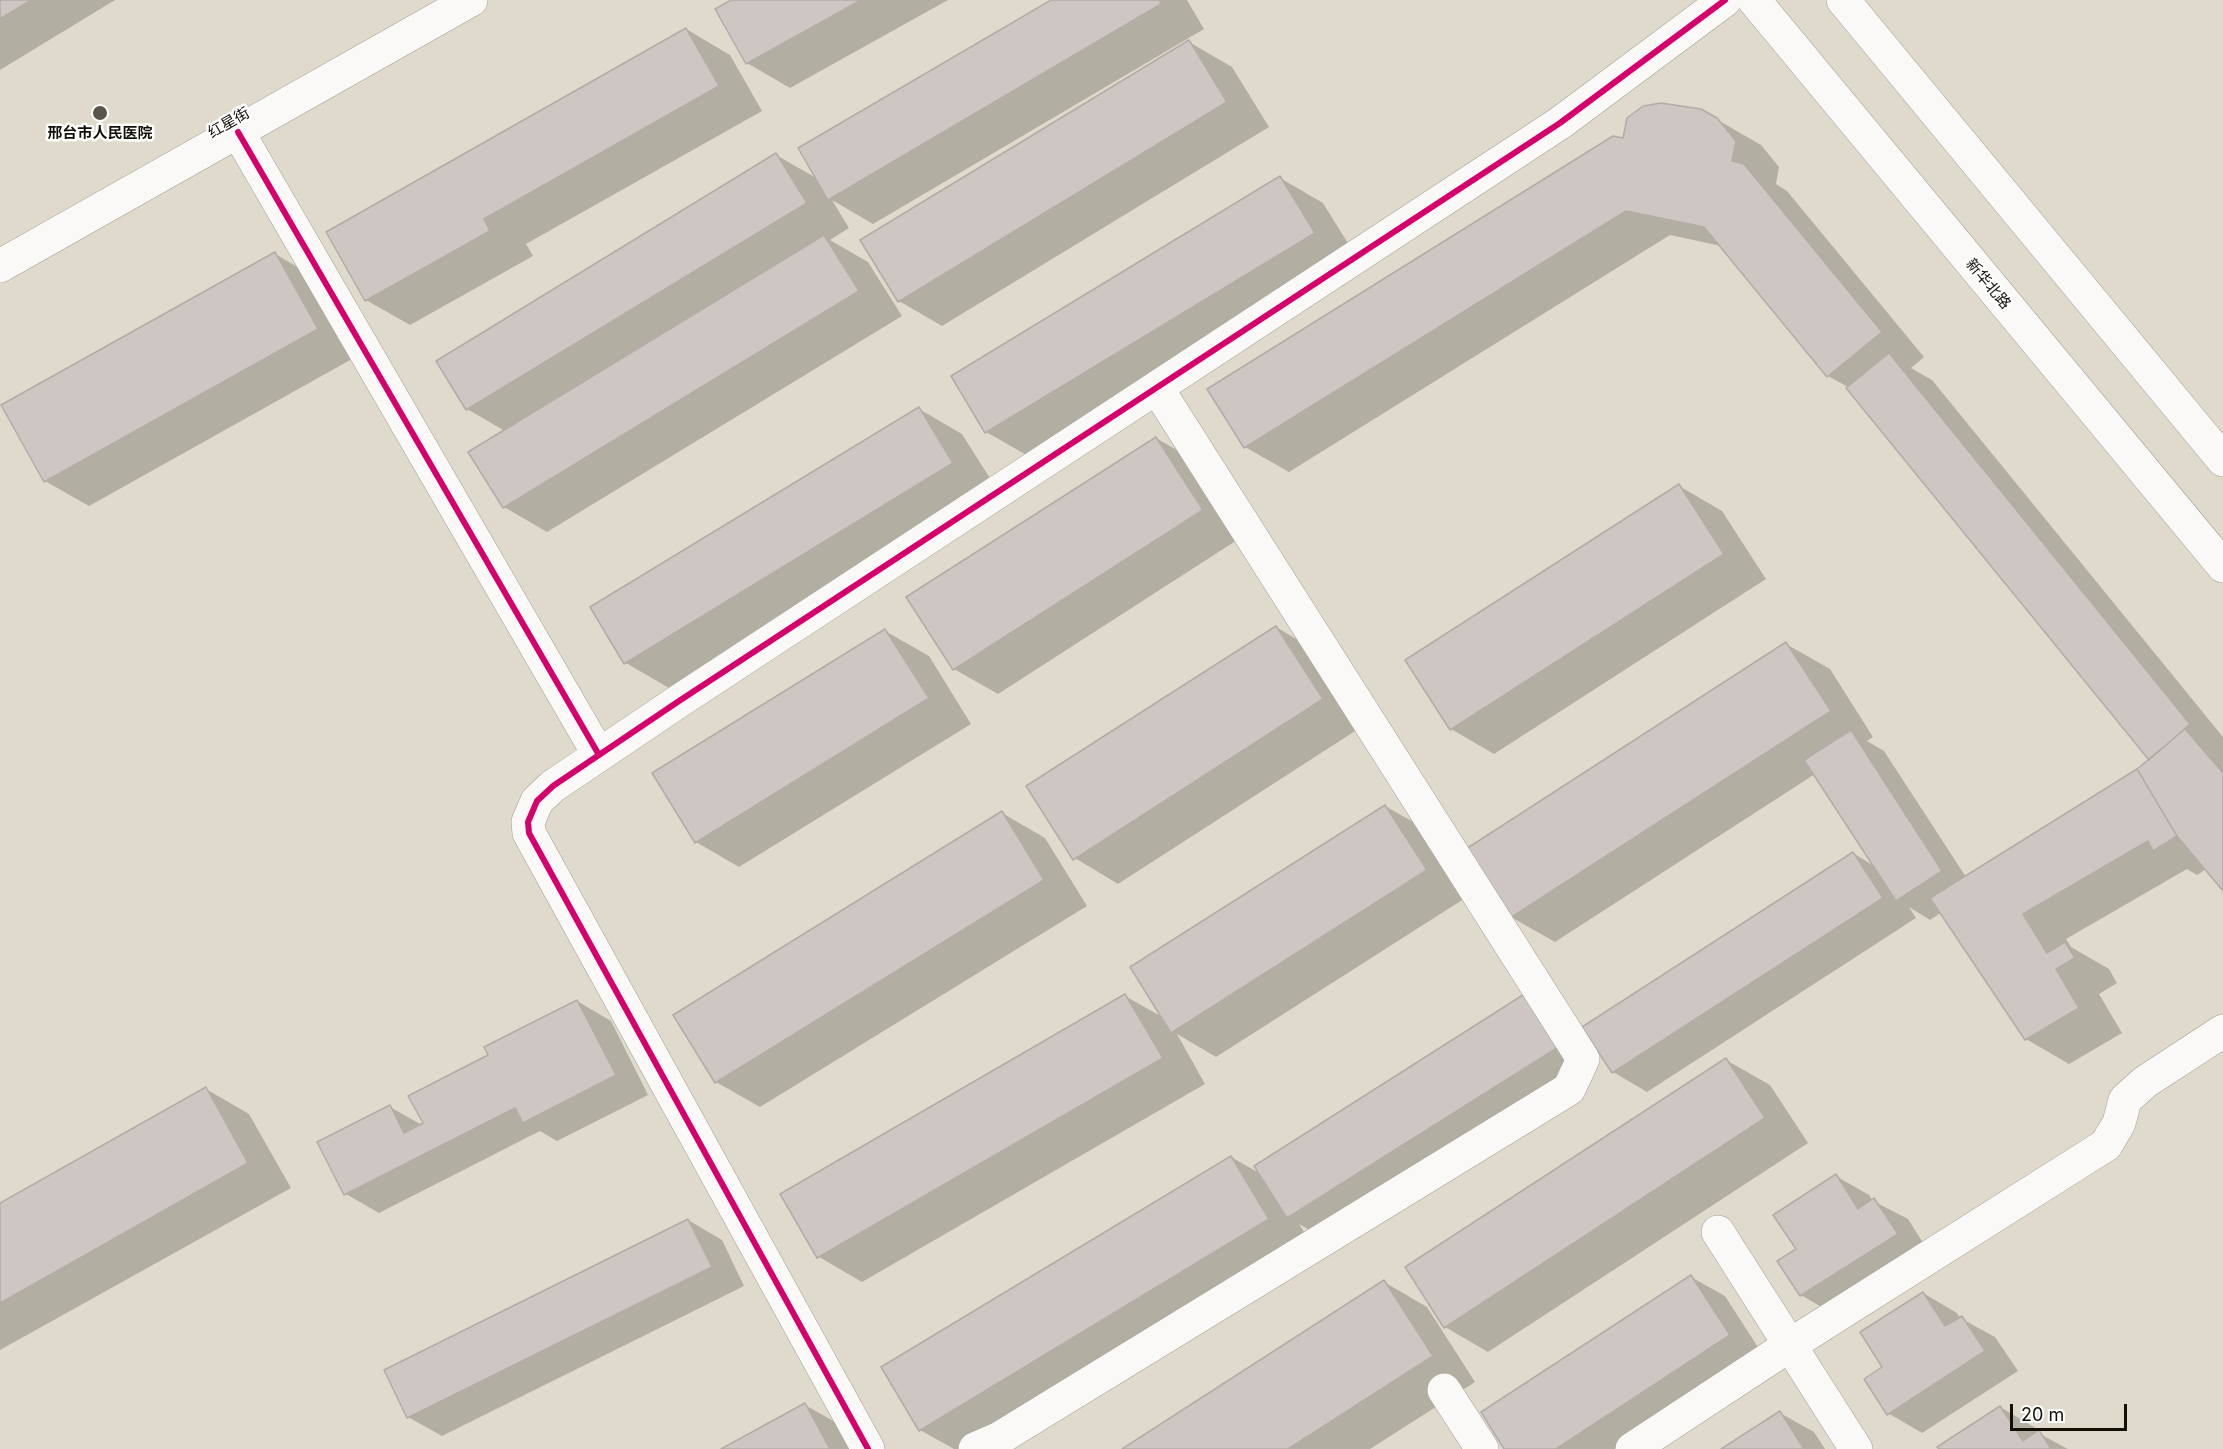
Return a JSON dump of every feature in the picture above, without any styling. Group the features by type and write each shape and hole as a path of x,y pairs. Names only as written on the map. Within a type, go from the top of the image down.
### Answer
{"street":[{"name":"红星街","path":"0,266 471,0"},
{"path":"868,1449 529,833 528,822 537,801 553,786 599,755 1560,123 1725,0"},
{"name":"新华北路","path":"1754,0 2223,566"},
{"path":"1843,0 2223,460"},
{"path":"238,132 599,755"},
{"path":"975,1449 998,1439 1569,1089 1583,1059 1157,388"},
{"path":"1632,1449 1790,1345 2106,1145 2119,1123 2125,1100 2145,1082 2223,1030"},
{"path":"1718,1232 1856,1449"},
{"path":"1444,1390 1482,1449"}],"building":[{"path":"0,0 31,0 0,19"},
{"path":"731,0 861,0 746,64 715,9"},
{"path":"1051,0 1159,0 1161,4 828,200 798,148"},
{"path":"686,28 719,86 484,219 490,231 365,301 326,232"},
{"path":"1189,40 1227,102 898,302 860,240"},
{"path":"1661,103 1701,109 1717,118 1736,141 1732,161 1744,164 1882,332 1827,377 1704,227 1626,211 1244,448 1207,389 1613,136 1623,138 1627,118 1643,106"},
{"path":"776,153 807,203 466,410 436,361"},
{"path":"1280,176 1315,233 985,433 951,376"},
{"path":"824,235 859,291 503,508 468,452"},
{"path":"275,252 318,329 44,482 1,405"},
{"path":"1889,353 2190,724 2149,760 1846,388"},
{"path":"919,407 953,463 624,664 590,607"},
{"path":"1156,437 1203,510 953,670 906,597"},
{"path":"1679,484 1724,554 1450,730 1405,660"},
{"path":"1276,626 1323,699 1073,860 1026,786"},
{"path":"885,629 929,698 695,843 652,773"},
{"path":"1786,642 1831,711 1510,918 1466,849"},
{"path":"2185,729 2223,773 2223,891 2177,836 2137,769"},
{"path":"1851,730 1942,871 1896,901 1804,760"},
{"path":"2137,769 2177,836 2153,851 2148,841 2023,914 2047,953 2065,942 2075,958 2056,969 2079,1008 2025,1040 1930,898"},
{"path":"1385,805 1427,870 1171,1033 1130,967"},
{"path":"1002,811 1044,880 715,1083 673,1015"},
{"path":"1853,852 1883,898 1612,1073 1582,1027"},
{"path":"1526,993 1560,1046 1287,1218 1254,1166"},
{"path":"1125,994 1163,1058 817,1258 780,1194"},
{"path":"577,1000 616,1075 523,1123 515,1108 344,1195 317,1142 390,1105 404,1133 423,1123 408,1096 488,1055 484,1047"},
{"path":"1726,1058 1765,1118 1444,1328 1405,1267"},
{"path":"206,1087 248,1163 0,1303 0,1203"},
{"path":"1231,1156 1269,1219 919,1431 881,1367"},
{"path":"1836,1174 1858,1209 1874,1198 1898,1234 1800,1296 1777,1261 1796,1249 1773,1215"},
{"path":"688,1219 712,1267 407,1418 384,1370"},
{"path":"1691,1275 1730,1335 1556,1449 1504,1449 1481,1412"},
{"path":"1384,1280 1433,1356 1288,1449 1122,1449"},
{"path":"1923,1292 1945,1326 1962,1316 1985,1351 1887,1415 1864,1379 1882,1367 1860,1332"},
{"path":"805,1403 830,1449 721,1449"},
{"path":"2000,1406 2023,1441 2039,1430 2051,1449 1939,1449 1937,1447"},
{"path":"1780,1411 1804,1449 1721,1449"}],"cycle path":[{"path":"868,1449 529,833 528,822 537,801 553,786 679,701 1560,123 1725,0"},
{"path":"238,132 599,755"}],"place":[{"name":"邢台市人民医院","path":"100,113"}]}
